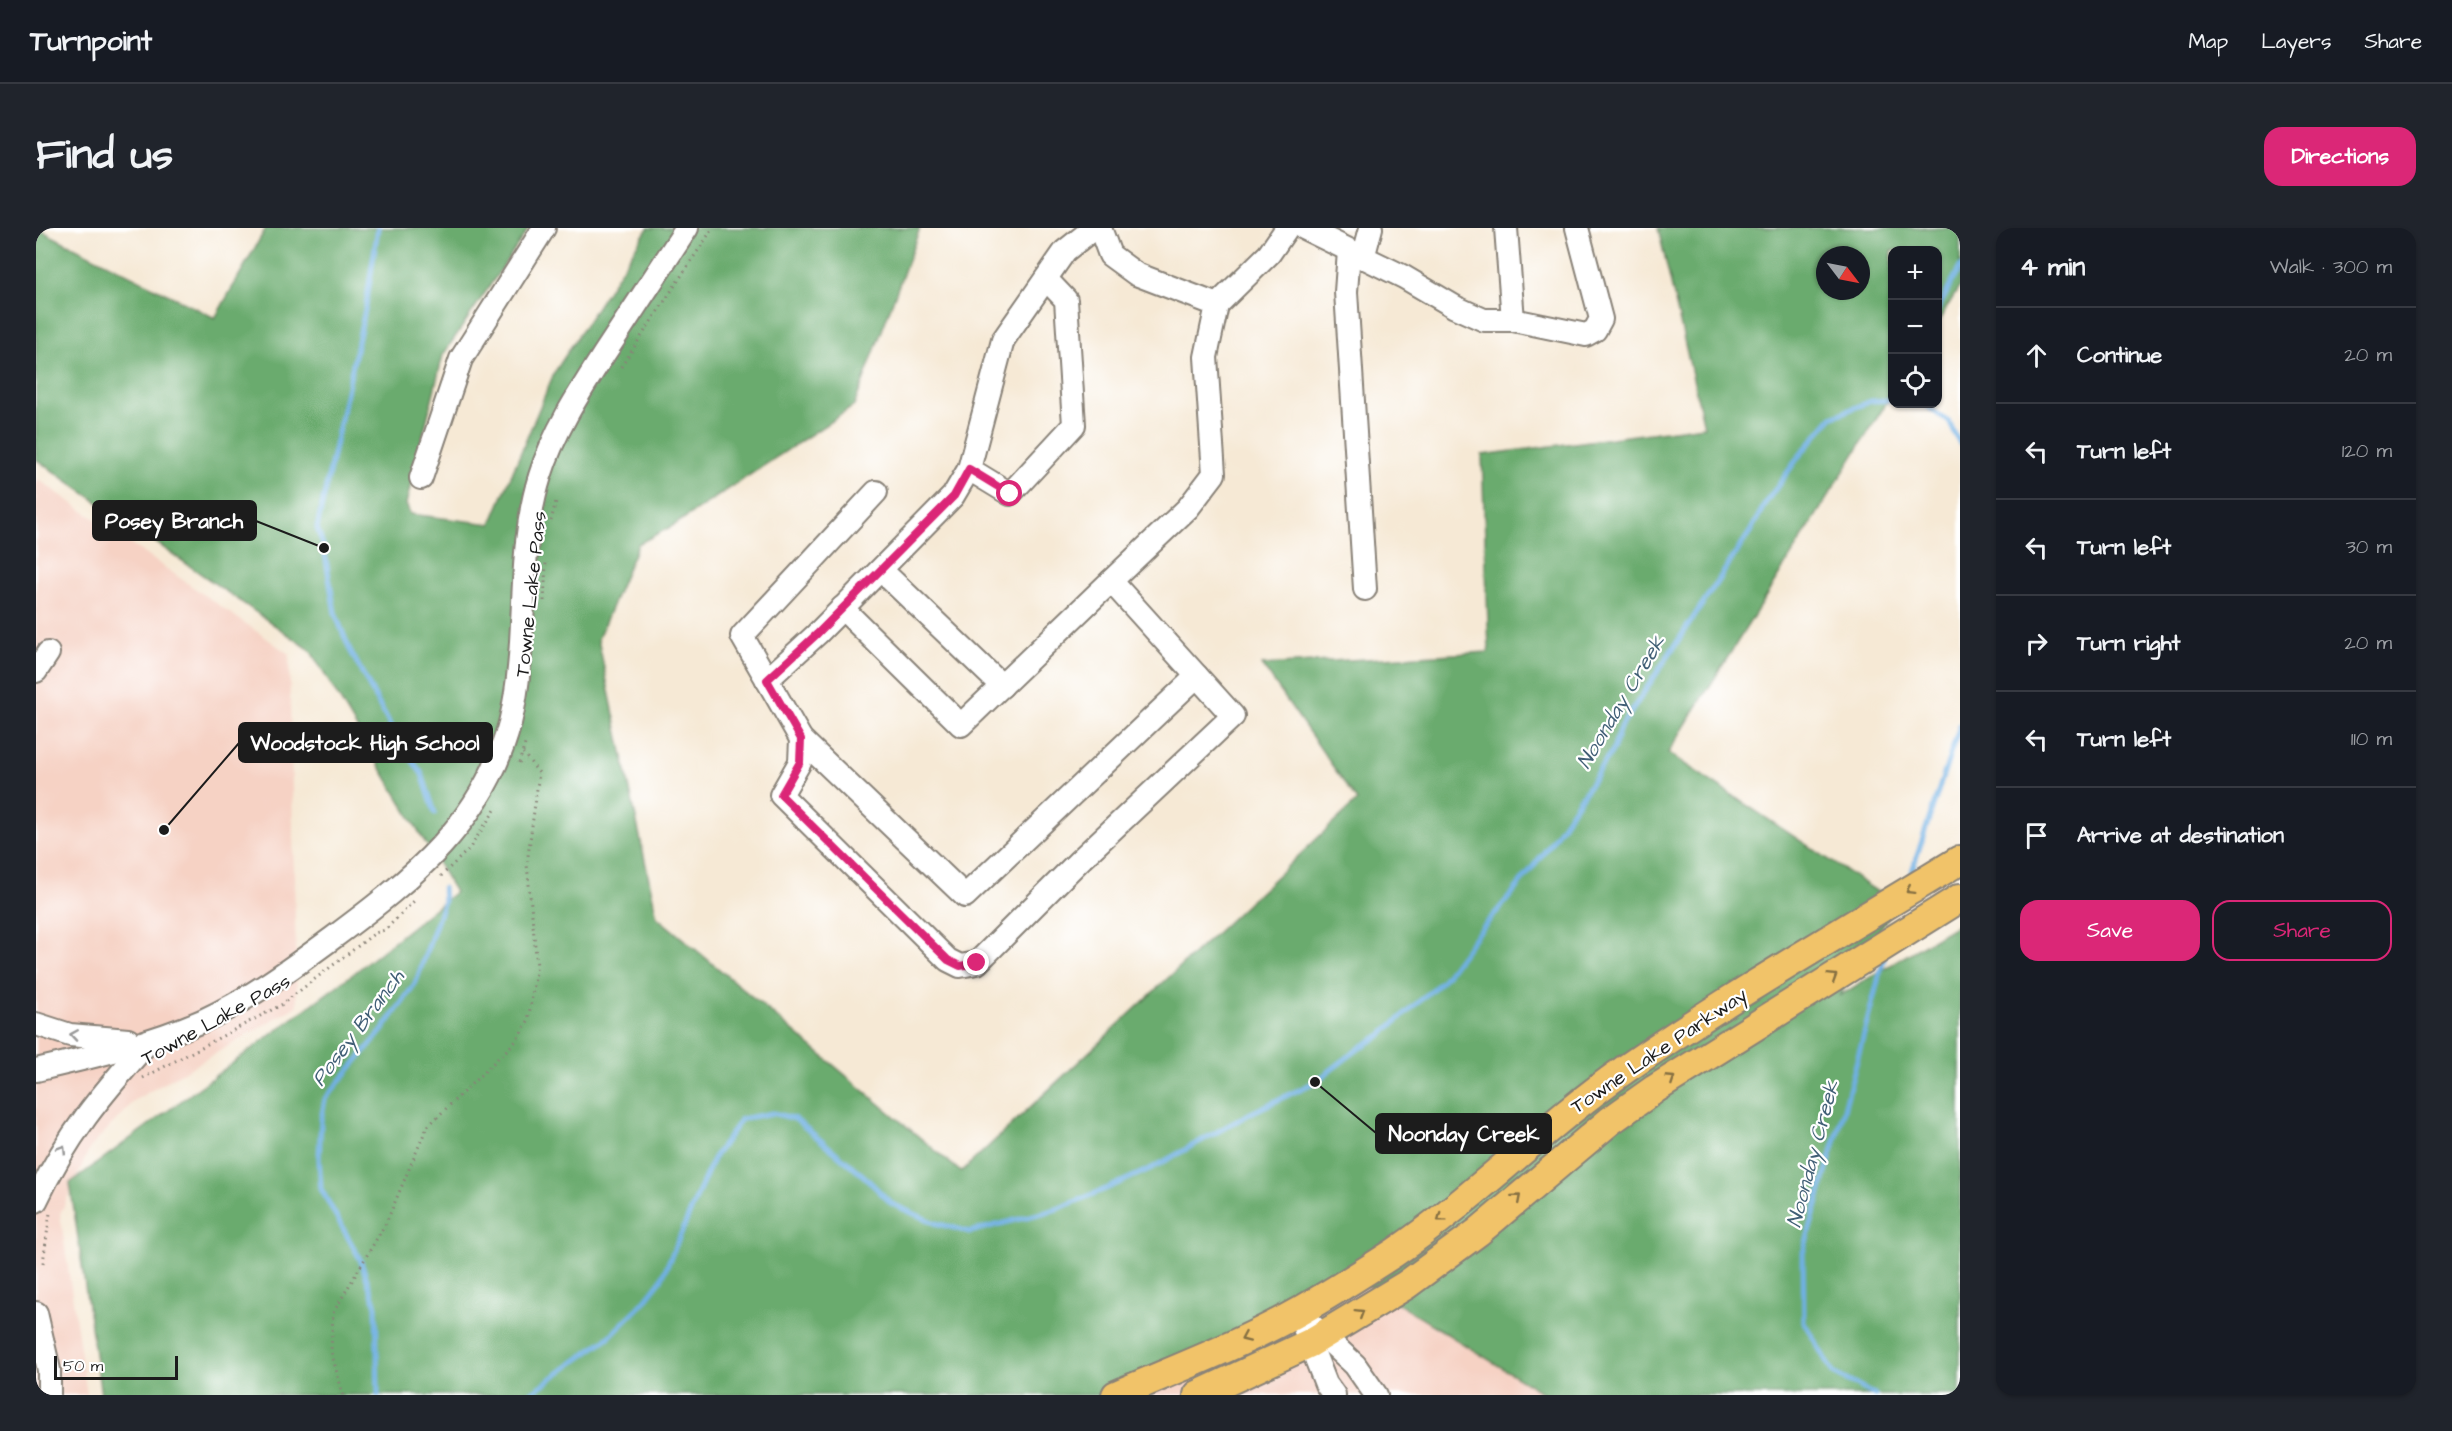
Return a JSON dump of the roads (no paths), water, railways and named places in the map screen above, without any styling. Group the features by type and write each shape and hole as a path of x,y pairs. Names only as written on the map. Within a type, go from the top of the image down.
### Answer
{"main road":[{"name":"Towne Lake Parkway","path":"1116,1395 1298,1312 1394,1252 1447,1214 1545,1131 1626,1068 1960,860"},
{"name":"Towne Lake Parkway","path":"1198,1395 1316,1339 1406,1285 1448,1255 1610,1121 1704,1057 1960,898"}],"street":[{"path":"420,478 461,359 544,228"},
{"path":"36,1070 151,1040 228,1008 304,959 423,866 447,842 469,813 496,763 509,724 515,699 533,501 547,456 566,413 687,228"},
{"path":"767,680 954,496 969,469 1003,340 1065,251 1094,228"},
{"path":"1100,228 1110,255 1136,274 1217,305"},
{"path":"842,608 961,725 1188,508 1214,474 1206,357 1217,305 1269,254 1287,228"},
{"path":"1304,228 1404,277 1455,307 1484,320 1513,320 1586,335 1595,330 1601,319 1577,228"},
{"path":"1365,589 1346,292 1356,255 1371,228"},
{"path":"1506,228 1513,320"},
{"path":"969,469 1010,494 1074,425 1066,300 1046,279"},
{"path":"876,492 742,636 801,739 965,896 1197,676"},
{"path":"880,570 1002,686"},
{"path":"801,739 800,762 781,795 948,960 960,966 977,963 1079,861 1233,716 1112,580"},
{"path":"36,671 48,653"},
{"path":"36,1024 70,1035 151,1040"},
{"path":"43,1206 58,1156 73,1132 105,1091 151,1040"},
{"path":"1298,1312 1316,1339 1326,1384 1334,1395"},
{"path":"36,1314 49,1371 50,1395"},
{"path":"1316,1339 1355,1365 1376,1395"}],"waterway":[{"name":"Posey Branch","path":"378,228 366,305 317,528 324,548 335,613 349,648 398,740 422,774 435,813"},
{"path":"1942,301 1960,267"},
{"name":"Noonday Creek","path":"528,1395 609,1337 643,1303 661,1280 713,1159 741,1119 773,1113 795,1119 865,1177 892,1204 935,1223 970,1232 1057,1209 1154,1167 1251,1113 1315,1082 1361,1047 1381,1035 1442,981 1548,847 1614,748 1619,730 1750,532 1766,502 1800,455 1832,417 1871,401 1888,400"},
{"name":"Noonday Creek","path":"1929,408 1949,422 1960,444"},
{"name":"Noonday Creek","path":"1909,880 1960,725"},
{"name":"Posey Branch","path":"378,1395 376,1306 360,1259 321,1189 319,1158 321,1120 325,1099 382,1031 416,982 444,901 443,888"},
{"name":"Noonday Creek","path":"1875,1395 1833,1373 1804,1322 1803,1253 1884,958"}],"place":[{"name":"Posey Branch","path":"324,548"},
{"name":"Woodstock High School","path":"164,830"},
{"name":"Noonday Creek","path":"1315,1082"}]}
